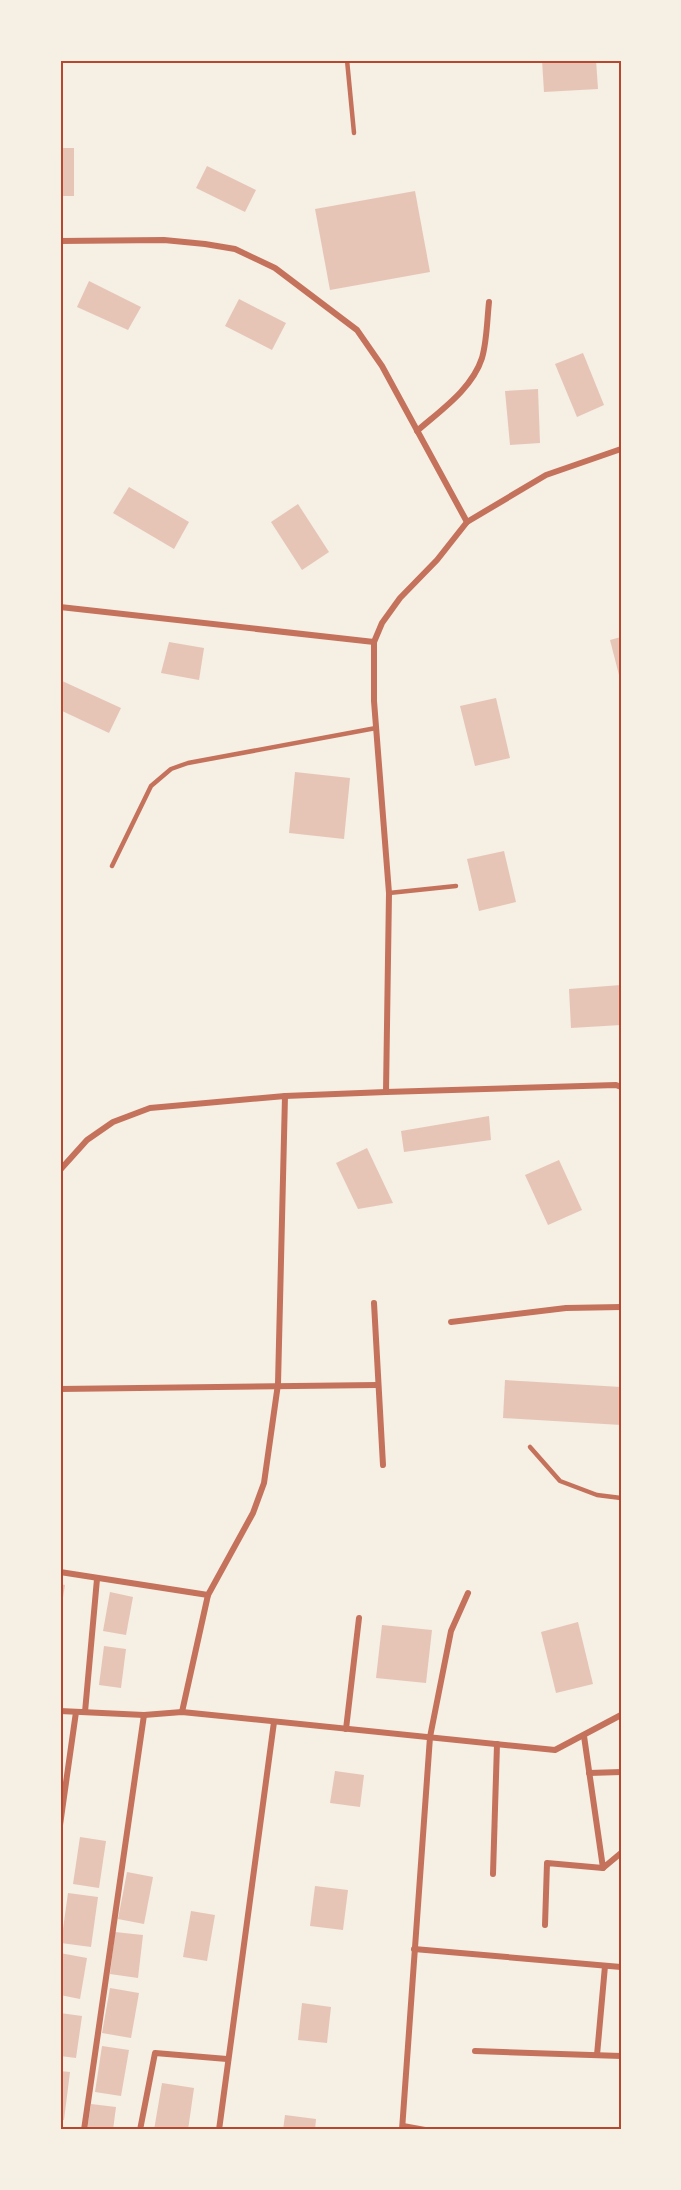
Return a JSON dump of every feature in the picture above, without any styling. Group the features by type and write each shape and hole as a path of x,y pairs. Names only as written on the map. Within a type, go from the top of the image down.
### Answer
{"street":[{"path":"60,241 164,240 205,244 235,249 275,268 357,330 382,366 467,522"},
{"path":"417,431 462,392 476,374 483,357 489,302"},
{"path":"386,1092 389,893 374,701 374,642 382,623 400,598 436,560 467,522 546,475 621,449"},
{"path":"60,607 374,642"},
{"path":"60,1170 87,1140 113,1122 150,1108 285,1096 616,1085 621,1087"},
{"path":"182,1712 208,1596 253,1513 264,1483 268,1460 278,1384 285,1096"},
{"path":"374,1303 383,1465"},
{"path":"451,1322 566,1308 621,1307"},
{"path":"60,1389 278,1384 377,1385"},
{"path":"60,1572 208,1596"},
{"path":"86,1712 97,1579"},
{"path":"425,2130 402,2128 430,1737 451,1631 468,1593"},
{"path":"346,1729 359,1618"},
{"path":"60,1711 144,1715 182,1712 555,1750 621,1715"},
{"path":"60,1825 76,1712"},
{"path":"84,2130 144,1715"},
{"path":"219,2130 274,1722"},
{"path":"584,1736 603,1868"},
{"path":"493,1874 497,1744"},
{"path":"589,1773 621,1772"},
{"path":"545,1925 547,1863 603,1868 621,1853"},
{"path":"414,1949 621,1967"},
{"path":"597,2055 605,1966"},
{"path":"474,2051 621,2056"},
{"path":"140,2130 155,2053 227,2059"}],"lane":[{"path":"347,60 354,133"},
{"path":"112,866 151,786 171,769 188,763 376,724"},
{"path":"389,893 456,886"},
{"path":"530,1447 561,1481 597,1496 621,1498"}],"building":[{"path":"542,60 596,60 598,89 544,92"},
{"path":"60,148 74,148 74,196 60,196"},
{"path":"207,166 256,190 245,212 196,188"},
{"path":"415,191 430,272 330,290 315,209"},
{"path":"89,281 141,307 128,330 77,307"},
{"path":"239,299 286,323 272,350 225,326"},
{"path":"583,353 604,405 577,417 555,364"},
{"path":"538,389 540,443 510,445 505,391"},
{"path":"129,487 189,522 174,549 113,513"},
{"path":"298,504 329,552 302,570 271,522"},
{"path":"621,637 621,679 620,679 610,640"},
{"path":"169,642 204,648 199,680 161,673"},
{"path":"60,680 121,708 109,733 60,710"},
{"path":"496,698 510,758 475,766 460,706"},
{"path":"295,772 350,778 344,839 289,833"},
{"path":"504,851 516,902 479,911 467,859"},
{"path":"621,985 621,1025 571,1028 569,989"},
{"path":"489,1116 491,1140 404,1152 401,1131"},
{"path":"367,1148 393,1203 358,1209 336,1163"},
{"path":"559,1160 582,1210 548,1225 525,1175"},
{"path":"505,1380 621,1387 621,1425 503,1418"},
{"path":"60,1584 65,1585 61,1610 60,1610"},
{"path":"110,1592 133,1597 126,1635 103,1631"},
{"path":"578,1622 593,1684 556,1693 541,1632"},
{"path":"382,1625 432,1630 426,1683 376,1678"},
{"path":"104,1646 126,1649 121,1688 99,1685"},
{"path":"335,1771 364,1775 360,1807 330,1803"},
{"path":"80,1837 106,1841 99,1888 73,1884"},
{"path":"127,1872 153,1877 144,1924 118,1919"},
{"path":"315,1886 348,1890 343,1930 310,1926"},
{"path":"68,1893 98,1897 91,1947 61,1943"},
{"path":"191,1911 215,1915 207,1961 183,1957"},
{"path":"115,1932 143,1935 138,1978 110,1974"},
{"path":"60,1953 87,1958 80,1999 60,1995"},
{"path":"110,1988 139,1993 131,2038 102,2033"},
{"path":"302,2003 331,2007 327,2043 298,2040"},
{"path":"60,2013 82,2016 76,2058 60,2056"},
{"path":"102,2046 129,2050 121,2096 95,2092"},
{"path":"60,2071 70,2072 64,2120 60,2120"},
{"path":"162,2083 194,2088 188,2130 154,2130"},
{"path":"91,2104 116,2107 113,2130 87,2130"},
{"path":"285,2115 316,2119 315,2130 283,2130"}]}
